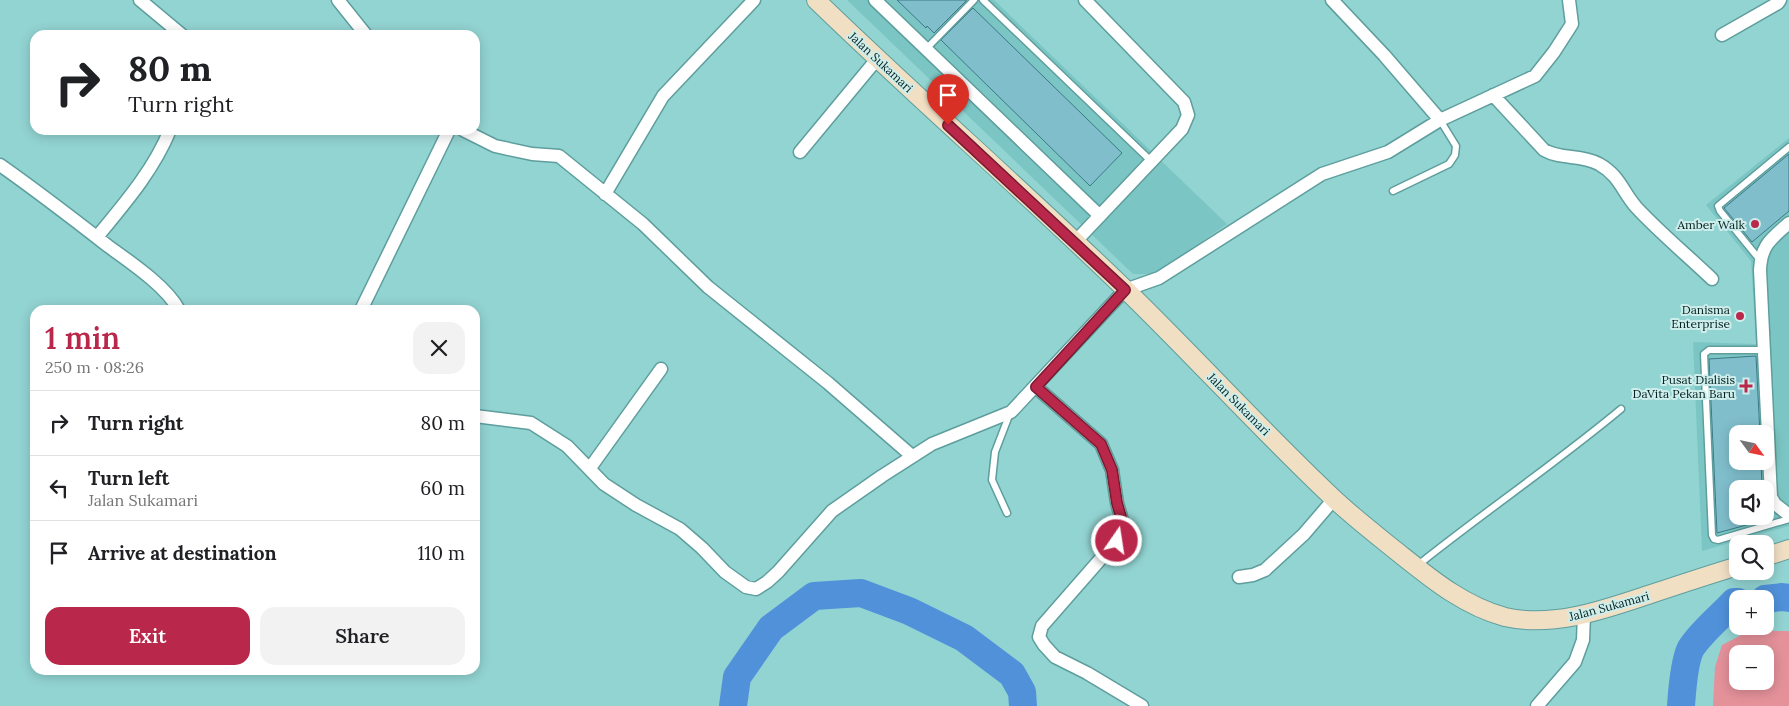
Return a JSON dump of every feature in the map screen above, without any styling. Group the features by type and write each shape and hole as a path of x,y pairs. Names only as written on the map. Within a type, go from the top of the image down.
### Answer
{"street":[{"path":"140,0 176,30"},
{"path":"338,0 362,30"},
{"path":"606,194 663,96 754,0"},
{"name":"Jalan Sukamari","path":"816,0 877,60 1125,290 1334,499 1416,567 1457,597 1484,610 1507,617 1527,620 1554,620 1584,615 1729,569"},
{"path":"875,0 1100,216"},
{"path":"1075,242 1182,129 1188,115 1184,102 1085,0"},
{"path":"1332,0 1384,55 1440,120"},
{"path":"480,417 531,423 567,446 604,484 636,505 680,529 725,572 746,587 756,589 778,572 832,511 932,444 1011,412 1125,290 1159,278 1322,174 1388,152 1440,120 1535,76 1572,24 1569,0"},
{"path":"1722,35 1780,0"},
{"path":"800,152 877,60"},
{"path":"1494,95 1544,150 1553,155 1566,158 1583,157 1599,164 1614,175 1636,206 1712,279"},
{"path":"97,237 139,187 168,135"},
{"path":"363,305 447,135"},
{"path":"473,135 495,146 532,154 558,156 643,224 708,287 828,383 912,456"},
{"path":"0,165 153,280 176,305"},
{"path":"1789,223 1767,243 1762,251 1760,260 1771,497 1775,504 1789,515"},
{"path":"590,468 660,369"},
{"path":"1036,387 1101,444 1112,470 1117,503 1125,531 1042,626 1040,637 1044,645 1055,657 1142,706"},
{"path":"1239,577 1253,575 1266,570 1304,534 1334,499"},
{"path":"1774,553 1789,549"},
{"path":"1537,706 1575,662 1583,640 1584,615"}],"lane":[{"path":"926,49 974,0"},
{"path":"983,0 1151,161"},
{"path":"1393,191 1449,164 1456,156 1456,146 1440,120"},
{"path":"1760,260 1718,206 1789,148"},
{"path":"1764,350 1709,350 1704,354 1712,534 1714,539 1718,540 1789,519"},
{"path":"1416,567 1452,537 1563,457 1621,409"},
{"path":"1007,513 992,480 995,452 1011,412"}],"shaded area":[{"path":"847,0 994,0 1227,224 1155,274 1133,274"},
{"path":"1789,138 1789,526 1758,535 1729,535 1729,543 1702,551 1693,342 1756,344 1751,261 1706,205"},
{"path":"1774,631 1789,631 1789,706 1713,706 1715,667 1722,645 1741,635 1774,635"}],"building":[{"path":"897,0 966,1 934,33 927,26 926,28"},
{"path":"973,8 1122,153 1090,186 941,40"},
{"path":"1789,154 1789,211 1752,242 1724,208"},
{"path":"1756,356 1760,425 1729,425 1729,470 1761,470 1762,480 1729,480 1729,525 1747,525 1717,533 1709,359"}],"waterway":[{"path":"733,706 737,677 771,628 814,596 861,593 909,611 964,638 1012,674 1022,692 1023,706"},
{"path":"1774,598 1789,598"},
{"path":"1681,706 1685,668 1691,648 1729,607"}],"place":[{"name":"Amber Walk","path":"1755,224"},
{"name":"Danisma Enterprise","path":"1740,316"},
{"name":"Pusat Dialisis DaVita Pekan Baru","path":"1746,386"}],"route":[{"path":"948,125 1125,290 1036,387 1101,444 1108,456 1117,503 1125,531 1117,541"}]}
